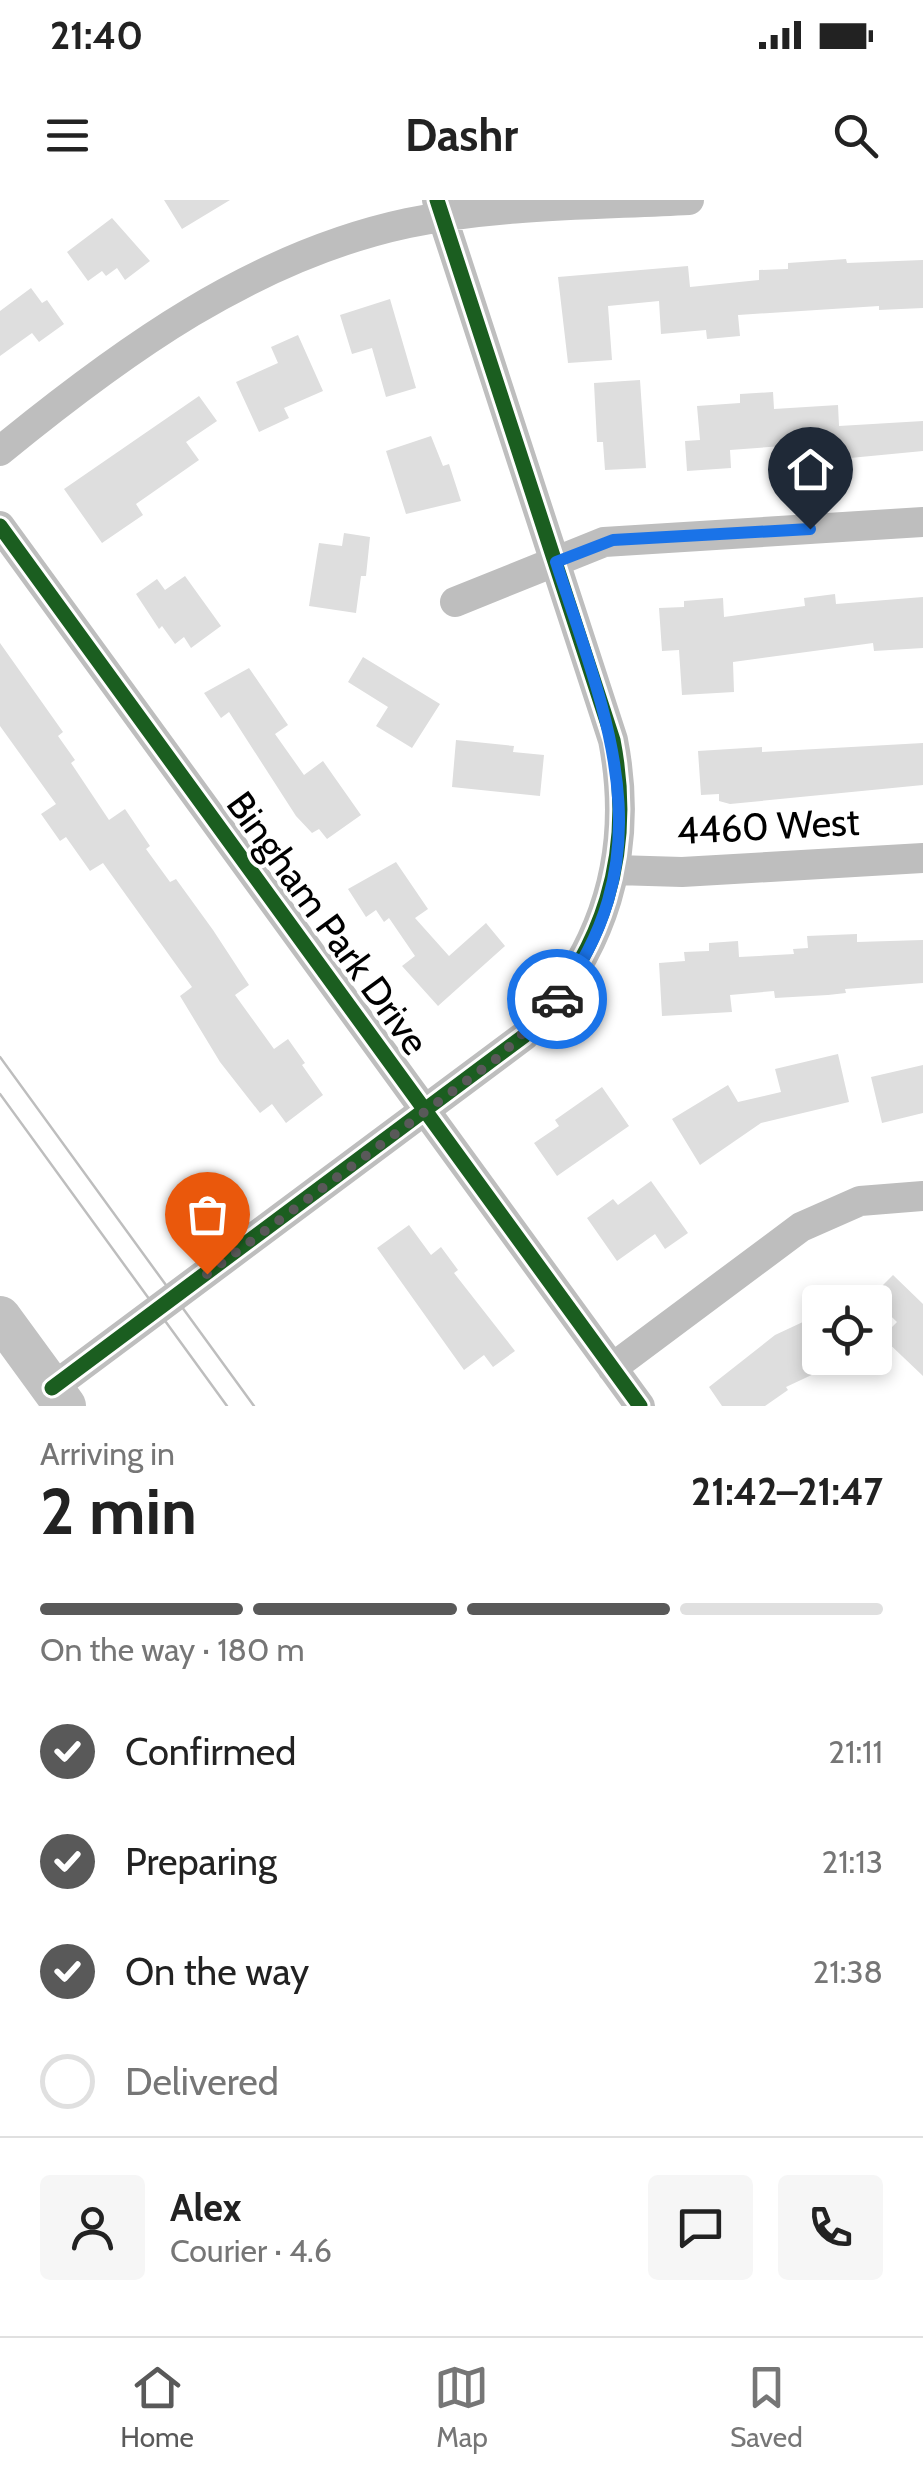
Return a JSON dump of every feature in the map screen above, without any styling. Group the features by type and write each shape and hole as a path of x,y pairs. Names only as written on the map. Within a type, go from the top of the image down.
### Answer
{"main road":[{"path":"0,1317 58,1397"}],"street":[{"path":"0,450 145,342 224,292 338,243 440,209 689,200"},
{"path":"58,1397 524,1036 546,1014 596,934 616,870 621,820 618,766 556,562 440,209"},
{"path":"455,602 613,540 923,522"},
{"name":"Bingham Park Drive","path":"0,526 640,1406"},
{"name":"4460 West","path":"616,870 682,872 923,858"},
{"path":"612,1368 811,1221 860,1201 923,1196"}],"building":[{"path":"164,200 230,200 182,229"},
{"path":"112,218 150,261 125,280 117,268 106,276 102,271 88,281 67,252"},
{"path":"846,259 847,263 923,260 923,308 879,310 879,306 738,315 740,336 707,339 706,330 661,334 659,301 608,306 612,360 568,363 558,277 688,266 690,287 759,280 759,270 788,269 788,263"},
{"path":"31,288 42,303 47,300 64,324 39,342 32,333 0,356 0,311"},
{"path":"390,299 416,388 386,397 372,348 352,354 340,315"},
{"path":"298,335 323,391 284,408 289,418 259,432 236,382 278,363 271,347"},
{"path":"640,380 646,468 605,470 603,442 597,442 594,383"},
{"path":"773,392 774,409 838,405 839,426 923,421 923,451 798,463 797,445 730,450 731,468 687,471 685,441 700,440 697,406 740,403 740,394"},
{"path":"199,396 217,421 186,442 199,460 136,504 143,515 102,543 64,489"},
{"path":"431,436 443,466 449,464 461,501 406,514 386,451"},
{"path":"344,533 370,537 366,576 361,576 356,613 309,606 319,543 342,546"},
{"path":"185,576 221,626 191,648 184,637 175,644 162,626 159,629 136,594 157,579 165,590"},
{"path":"835,594 836,604 923,597 923,648 874,651 873,643 733,662 734,692 682,695 679,650 662,651 659,608 684,607 684,601 723,598 724,617 805,606 804,598"},
{"path":"0,643 63,732 58,736 75,760 71,763 109,820 125,809 150,846 146,849 170,882 176,879 213,930 249,985 235,995 274,1049 288,1039 305,1063 302,1065 323,1095 286,1123 272,1104 260,1113 220,1062 180,996 192,987 103,863 90,871 66,837 60,841 41,814 56,804 0,726"},
{"path":"363,657 440,704 412,748 376,726 388,707 348,682"},
{"path":"249,668 288,725 275,734 304,775 323,761 361,815 327,839 319,829 312,833 296,816 229,712 221,718 204,693"},
{"path":"456,740 514,746 513,752 544,755 540,796 452,787"},
{"path":"923,743 923,785 730,804 719,801 719,794 701,795 698,751 762,747 762,752"},
{"path":"396,862 428,909 415,918 449,956 486,923 505,946 438,1006 402,966 415,956 389,918 384,922 376,910 366,917 348,889"},
{"path":"857,934 857,942 923,940 923,983 845,989 846,993 828,995 775,998 774,991 730,995 732,1012 662,1016 659,963 685,961 684,952 709,951 709,943 738,941 739,957 794,954 793,949 808,948 807,936"},
{"path":"838,1054 849,1102 761,1123 700,1165 672,1119 728,1085 738,1102 781,1092 775,1069"},
{"path":"923,1065 923,1113 882,1123 871,1077"},
{"path":"602,1087 629,1126 557,1176 534,1143 559,1126 555,1120"},
{"path":"651,1181 688,1233 665,1249 655,1234 617,1261 587,1218 613,1199 618,1205"},
{"path":"409,1225 431,1255 441,1247 458,1270 454,1273 515,1351 493,1367 484,1355 464,1370 377,1248"},
{"path":"893,1275 923,1304 923,1376 892,1347 892,1327 897,1322 892,1317 892,1285 883,1285"},
{"path":"802,1322 802,1375 812,1375 786,1387 788,1390 765,1406 722,1406 709,1387 775,1335"}],"tram line":[{"path":"0,1057 254,1406"},
{"path":"0,1094 227,1406"}],"cycle path":[{"path":"52,1388 524,1036 575,971 607,899 620,822 613,740 437,200"},
{"path":"0,526 640,1406"}],"way so far":[{"path":"207,1274 500,1056 557,999"}],"route":[{"path":"557,999 596,934 612,892 620,844 621,794 612,740 556,562 613,540 810,529"}]}
